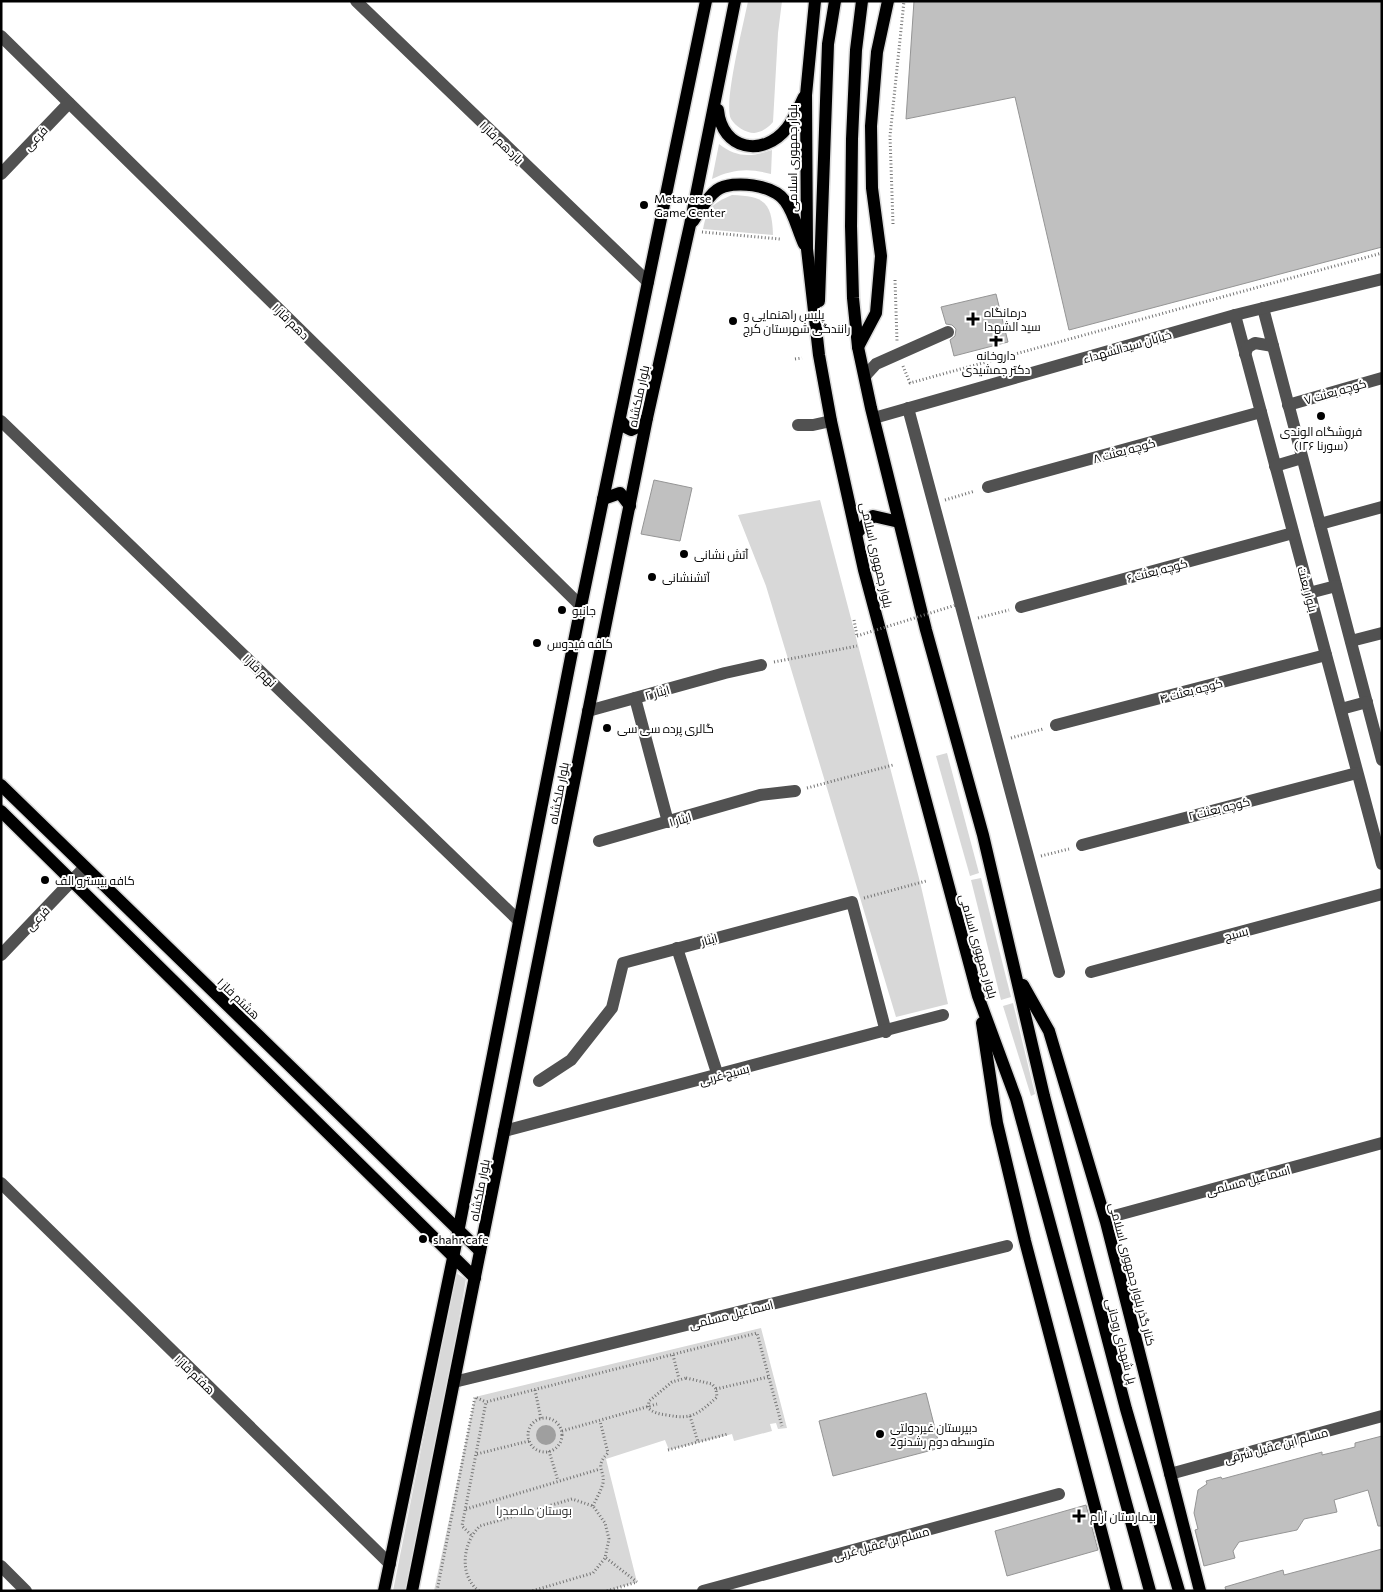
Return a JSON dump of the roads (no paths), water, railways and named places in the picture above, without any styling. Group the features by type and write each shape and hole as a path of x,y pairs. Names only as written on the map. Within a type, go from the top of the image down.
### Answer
{"main road":[{"name":"بلوار ملکشاه","path":"384,1591 453,1258 581,606 706,1"},
{"name":"بلوار ملکشاه","path":"412,1591 647,418 690,225 735,1"},
{"name":"بلوار جمهوری اسلامی","path":"815,1 806,95 806,249 831,420 864,570 978,996 1016,1099 1150,1591"},
{"path":"818,341 828,44 835,1"},
{"path":"862,1 856,50 852,158 853,280 858,347 926,630 984,835 1016,972"},
{"path":"858,347 876,313 880,256 872,188 871,126 878,52 888,1"},
{"path":"716,98 719,123 723,131 734,141 752,147 766,142 787,128 806,95"},
{"path":"690,225 717,190 736,185 754,185 773,192 786,201 806,249"},
{"path":"620,420 631,430 642,425 647,418"},
{"path":"603,499 620,493 630,506"},
{"path":"857,533 873,516 899,522"},
{"name":"هشتم فاز ۱","path":"1,785 480,1251"},
{"path":"1,811 475,1278"},
{"name":"پل شهدای روحانی","path":"1016,972 1044,1096 1126,1409 1179,1591"},
{"name":"کنار گذر بلوار جمهوری اسلامی","path":"1016,972 1049,1031 1106,1222 1200,1591"},
{"path":"978,996 997,1123 1025,1241 1117,1591"}],"street":[{"name":"یازدهم فاز ۱","path":"356,1 648,282"},
{"name":"دهم فاز ۱","path":"1,36 581,606"},
{"name":"فرعی","path":"1,174 69,102"},
{"name":"خیابان سیدالشهداء","path":"874,418 1235,315 1382,279"},
{"path":"1263,308 1382,760"},
{"name":"بلوار بعثت","path":"1235,315 1382,864"},
{"path":"865,376 876,364 897,353 948,332"},
{"path":"1245,354 1248,348 1255,343 1273,346"},
{"name":"کوچه بعثت ۷","path":"1288,405 1382,378"},
{"path":"908,408 965,621 967,640 997,742 1059,972"},
{"name":"کوچه بعثت ۸","path":"988,487 1261,412"},
{"path":"798,425 813,425 831,420"},
{"name":"نهم فاز ۱","path":"1,421 518,920"},
{"path":"1275,466 1302,458"},
{"path":"1320,524 1382,507"},
{"name":"کوچه بعثت ۶","path":"1021,607 1293,533"},
{"path":"1309,593 1336,586"},
{"path":"1351,641 1382,633"},
{"name":"کوچه بعثت ۴","path":"1056,726 1326,655"},
{"name":"ایثار ۲","path":"588,711 725,673 761,665"},
{"path":"635,698 668,822"},
{"path":"1340,710 1367,702"},
{"name":"کوچه بعثت ۲","path":"1082,845 1357,773"},
{"name":"ایثار ۱","path":"599,841 760,795 795,791"},
{"name":"فرعی","path":"1,954 85,868"},
{"name":"بسیج","path":"1090,972 1382,894"},
{"name":"ایثار","path":"539,1081 571,1060 612,1008 623,962 852,902 886,1032"},
{"path":"677,948 718,1076"},
{"name":"بسیج غربی","path":"504,1131 886,1032 943,1015"},
{"name":"اسماعیل مسلمی","path":"1114,1216 1382,1143"},
{"name":"هفتم فاز ۱","path":"1,1183 390,1564"},
{"name":"اسماعیل مسلمی","path":"454,1382 1007,1246"},
{"name":"مسلم ابن عقیل شرقی","path":"1170,1474 1382,1416"},
{"name":"مسلم بن عقیل غربی","path":"703,1591 1059,1494"},
{"path":"1,1566 26,1591"}],"place":[{"name":"Metaverse Game Center","path":"644,205"},
{"name":"درمانگاه سید الشهدا","path":"973,319"},
{"name":"پلیس راهنمایی و رانندگی شهرستان کرج","path":"733,321"},
{"name":"داروخانه دکتر جمشیدی","path":"996,340"},
{"name":"فروشگاه الوندی (سورنا ۱۲۶)","path":"1321,416"},
{"name":"آتش نشانی","path":"684,554"},
{"name":"آتشنشانی","path":"652,577"},
{"name":"جانبو","path":"562,610"},
{"name":"كافه فيدوس","path":"537,643"},
{"name":"گالری پرده سی سی","path":"607,728"},
{"name":"کافه بیسترو الف","path":"45,880"},
{"name":"shahr cafe","path":"423,1239"},
{"name":"دبیرستان غیردولتی متوسطه دوم رشدنو2","path":"880,1434"},
{"name":"بیمارستان آرام","path":"1079,1516"}],"park label":[{"name":"بوستان ملاصدرا","path":"534,1510"}]}
